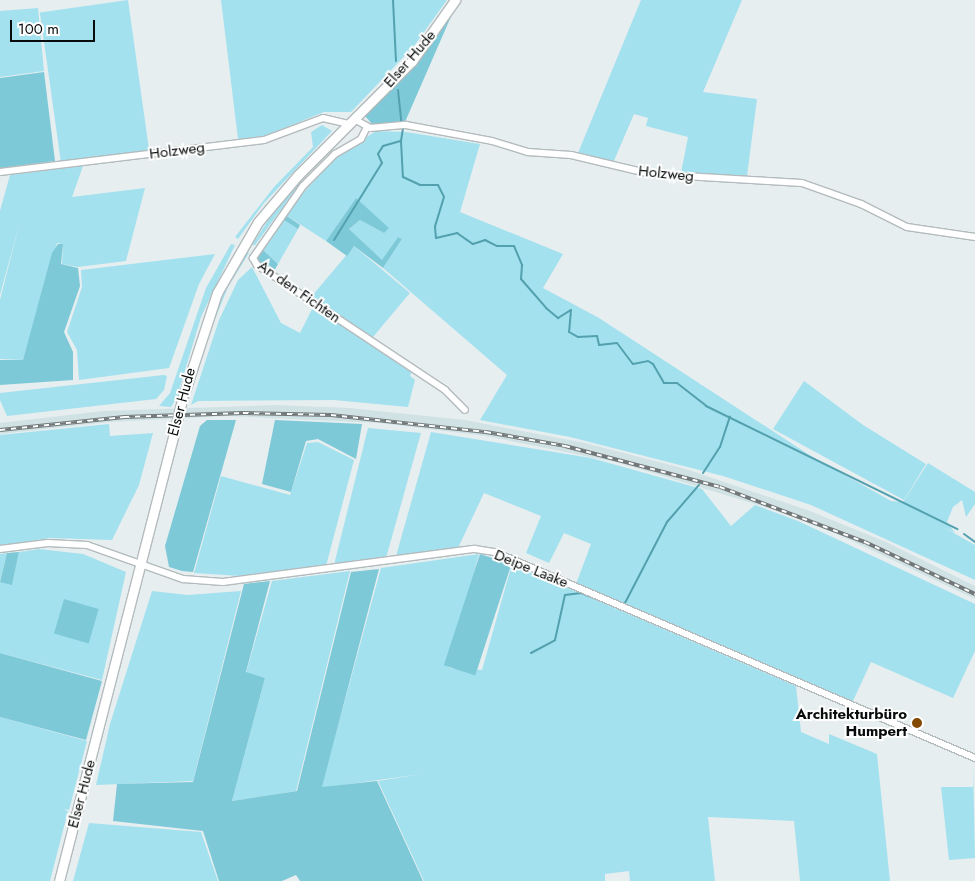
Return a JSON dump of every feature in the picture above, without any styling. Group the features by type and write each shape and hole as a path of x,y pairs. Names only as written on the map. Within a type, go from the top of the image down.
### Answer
{"street":[{"name":"Elser Hude","path":"59,881 142,563 175,428 207,318 241,248 278,197 412,61 455,0"},
{"name":"Holzweg","path":"0,172 264,140 323,118 337,118 367,127 406,125 492,141 528,152 571,155 651,174 802,183 861,204 907,227 975,237"},
{"name":"An den Fichten","path":"367,127 361,138 335,154 303,186 272,226 253,258 257,265 445,390 465,410"},
{"name":"Deipe Laake","path":"0,549 48,543 87,545 183,579 223,582 475,549 495,552 975,758"}],"shaded area":[{"path":"128,0 149,151 61,163 40,12"},
{"path":"221,0 447,0 414,46 351,112 324,112 265,136 238,139"},
{"path":"641,0 742,0 703,92 757,99 747,176 681,173 688,137 646,126 648,118 634,114 613,163 578,153"},
{"path":"38,8 44,71 0,77 0,11"},
{"path":"453,12 405,122 372,124 365,116 414,64"},
{"path":"44,72 55,161 0,168 0,78"},
{"path":"322,125 332,131 264,203 238,239 235,237 274,187 313,147 311,132"},
{"path":"376,131 406,132 480,144 460,212 563,254 543,288 599,318 811,456 891,501 903,502 928,463 975,492 975,504 966,517 962,500 953,507 947,522 955,533 943,527 975,545 975,580 811,505 723,476 570,437 480,420 507,375 383,268 402,239 398,237 382,261 349,229 360,220 384,233 356,198 326,241 284,214 337,156"},
{"path":"83,166 72,197 145,188 126,261 78,267 62,264 63,244 57,243 23,360 0,359 0,300 20,221 0,295 0,211 10,175"},
{"path":"305,177 255,245 252,245 281,200"},
{"path":"356,198 389,228 384,233 360,220 349,229 382,260 398,237 402,239 383,268 354,246 347,256 326,241"},
{"path":"284,214 300,225 298,229 284,220 263,250 278,264 273,273 259,264 257,252"},
{"path":"284,220 298,229 278,264 263,250"},
{"path":"58,244 63,244 61,264 78,268 80,286 64,332 73,352 73,380 0,385 0,360 23,360 52,253"},
{"path":"231,244 235,245 201,317 177,397 171,407 159,406 170,393 206,288"},
{"path":"354,246 410,293 367,343 312,297"},
{"path":"245,251 249,253 228,287 203,349 222,295"},
{"path":"215,254 199,284 169,368 79,380 77,350 67,332 82,287 81,270"},
{"path":"252,267 281,323 300,333 313,307 412,371 410,376 415,380 408,407 334,400 198,401 191,405 219,320 238,280"},
{"path":"167,376 164,390 156,399 7,416 0,400 0,393"},
{"path":"804,381 863,425 926,464 904,500 773,429"},
{"path":"275,405 349,408 465,420 585,443 686,469 810,511 886,542 975,586 975,599 833,532 775,510 620,463 486,436 380,423 226,416 109,422 0,434 0,423 103,411"},
{"path":"207,420 236,420 193,572 182,571 169,567 165,546 200,426"},
{"path":"275,420 362,424 356,459 318,439 306,441 291,492 262,484"},
{"path":"109,424 110,436 153,433 139,485 112,540 50,538 0,546 0,435"},
{"path":"368,428 421,433 386,558 334,565"},
{"path":"431,432 591,458 702,489 731,526 755,505 798,521 975,604 975,651 953,698 871,662 852,703 576,584 591,544 564,533 549,563 526,553 541,516 484,493 458,548 396,556"},
{"path":"318,442 354,460 326,566 240,576 194,573 221,476 290,495 307,443"},
{"path":"39,549 83,554 126,572 102,680 0,653 0,581 12,584 19,552"},
{"path":"19,552 12,585 0,582 7,553"},
{"path":"7,553 0,581 0,554"},
{"path":"479,554 449,668 482,670 512,564 796,686 801,732 829,744 829,734 877,754 890,881 800,881 794,821 708,817 715,881 630,881 629,871 605,874 605,881 424,881 378,781 421,774 321,788 381,568"},
{"path":"480,554 511,564 475,675 444,665"},
{"path":"379,569 322,787 377,781 423,881 300,881 296,875 282,881 219,881 203,831 113,821 117,784 193,782 244,584 270,581 246,672 265,678 232,801 297,791 351,572"},
{"path":"350,571 296,791 232,801 265,678 246,673 272,581"},
{"path":"152,591 188,595 241,591 193,781 96,785 110,724"},
{"path":"64,599 99,609 89,644 54,634"},
{"path":"0,653 102,681 86,740 0,717"},
{"path":"0,717 87,741 69,810 63,809 68,811 50,881 0,881"},
{"path":"941,787 973,787 975,858 949,860"},
{"path":"89,823 201,832 218,881 73,881"}],"waterway":[{"path":"393,0 396,61"},
{"path":"398,90 401,121"},
{"path":"334,240 382,163 378,154 383,146 401,141 403,129"},
{"path":"401,141 403,177 420,185 438,185 444,197 435,227 436,238 457,233 473,244 485,240 497,246 514,246 522,265 521,279 546,308 558,318 571,310 569,332 578,337 597,336 599,345 617,343 633,364 648,361 653,364 664,383 677,383 706,406 957,529"},
{"path":"703,473 720,447 730,417"},
{"path":"625,603 667,522 699,485"},
{"path":"964,534 975,542"},
{"path":"531,653 555,640 565,595 581,593 622,609"}],"railway":[{"path":"0,430 124,417 243,413 331,415 486,432 565,446 720,487 865,542 975,594"}],"place":[{"name":"Architekturbüro Humpert","path":"917,723"}]}
